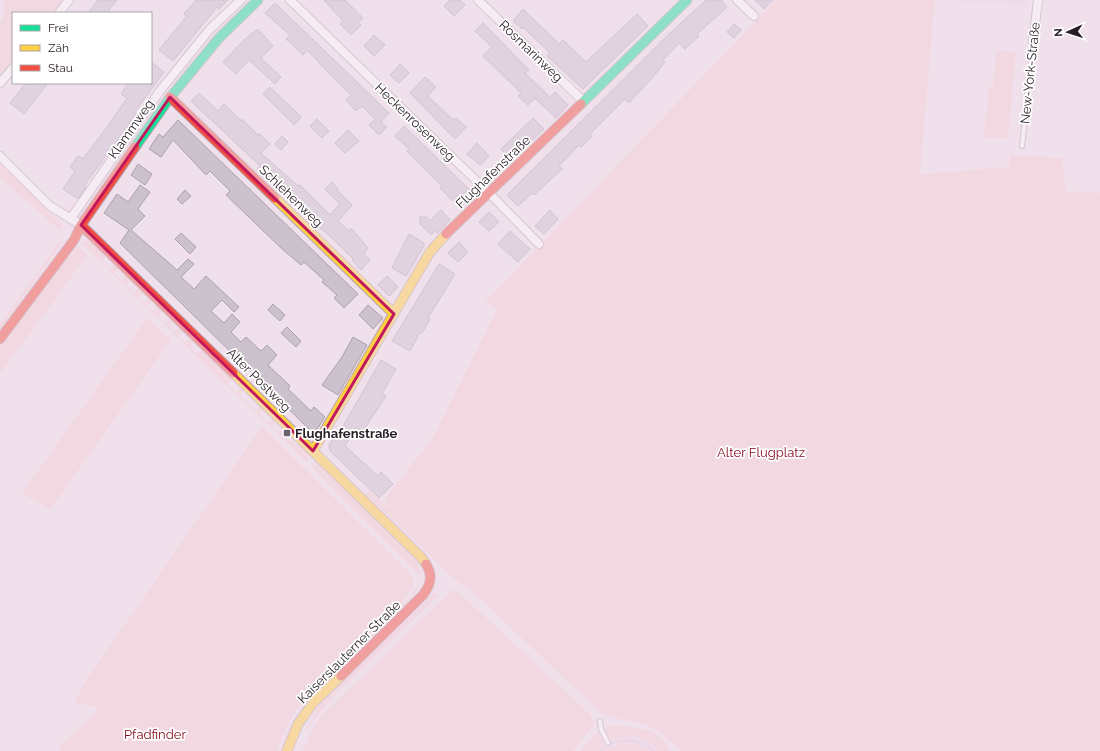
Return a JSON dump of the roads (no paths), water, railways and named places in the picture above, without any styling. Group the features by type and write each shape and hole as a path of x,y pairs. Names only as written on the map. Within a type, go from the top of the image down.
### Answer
{"main road":[{"name":"Klammweg","path":"0,339 74,240 81,225 170,97 219,38 258,0"},
{"name":"Flughafenstraße","path":"313,451 430,252 442,238 490,194 687,0"},
{"name":"Schlehenweg","path":"170,97 394,314"},
{"name":"Alter Postweg","path":"81,225 421,558 431,574"},
{"name":"Kaiserslauterner Straße","path":"287,751 298,724 313,704 423,595 431,584 431,574"}],"street":[{"path":"60,12 69,0"},
{"name":"Klammweg","path":"71,218 159,92 210,29 241,0"},
{"name":"Heckenrosenweg","path":"290,0 490,194 539,244"},
{"name":"Rosmarinweg","path":"478,0 584,102"},
{"path":"737,0 754,16"},
{"name":"New-York-Straße","path":"1033,42 1038,0"},
{"path":"0,84 12,69"},
{"path":"0,156 41,199 58,212 81,225"}],"lane":[{"name":"New-York-Straße","path":"1022,146 1033,42"},
{"path":"600,722 601,729 608,743"}],"tram line":[{"path":"601,751 613,743 627,740 640,743 653,751"}],"place":[{"name":"Flughafenstraße","path":"287,433"}],"park label":[{"name":"Alter Flugplatz","path":"761,452"},
{"name":"Pfadfinder","path":"155,734"}]}
